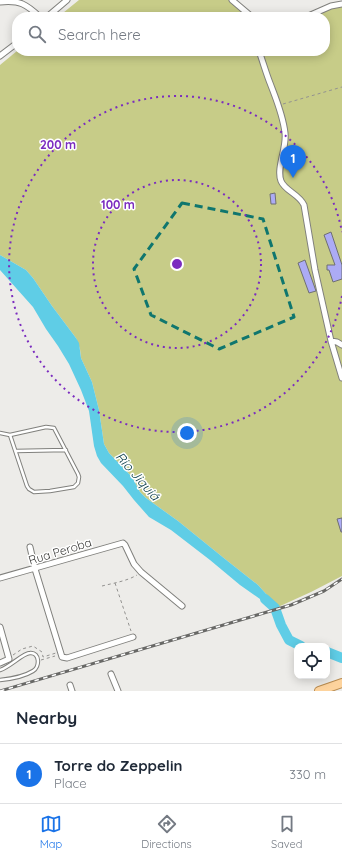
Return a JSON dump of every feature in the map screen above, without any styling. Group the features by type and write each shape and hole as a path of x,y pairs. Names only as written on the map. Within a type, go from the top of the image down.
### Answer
{"main road":[{"path":"318,691 342,683"}],"street":[{"path":"0,2 11,0 19,1 34,12"},
{"path":"53,12 67,0"},
{"path":"232,0 246,12"},
{"path":"317,12 331,6 342,4"},
{"path":"0,56 12,47"},
{"path":"261,56 269,82 279,105 286,135 285,147 280,166 280,177 283,184 299,197 304,204 315,270 331,341 342,378"},
{"path":"331,341 342,345"},
{"name":"Rua Peroba","path":"0,578 122,543 125,544 134,564 140,572"},
{"path":"30,547 35,569 63,658 68,658 133,638"},
{"path":"140,572 182,606"},
{"path":"0,627 9,659 0,663"},
{"path":"111,674 118,691"}],"lane":[{"path":"0,433 10,435 52,427 55,429 78,474 78,483 74,487 50,491 31,491 27,486 10,435"},
{"path":"16,451 66,450"},
{"path":"0,670 28,653 33,653 38,658 38,666 35,670 24,675 0,680"}],"path":[{"path":"279,105 342,87"},
{"path":"102,586 133,577 140,572"},
{"path":"115,583 133,638"},
{"path":"23,651 30,649"},
{"path":"34,650 38,652"},
{"path":"42,664 41,659 56,655 55,653"}],"highlighted area":[{"path":"182,203 263,219 294,317 219,349 151,315 134,269"}],"green space":[{"path":"79,0 233,0 248,12 64,12"},
{"path":"337,5 342,7 342,576 278,607 258,585 178,521 146,498 140,492 132,477 109,453 104,444 99,410 92,382 81,358 80,349 76,338 26,270 0,255 0,65 12,55 330,56 330,12 324,12"}],"water":[{"name":"Rio Jiquiá","path":"0,255 26,270 79,343 81,358 92,382 99,410 104,444 109,453 132,477 140,492 146,498 178,521 258,585 278,607 273,609 240,585 171,530 149,517 101,463 94,446 89,411 69,364 33,307 0,270"}],"building":[{"path":"275,193 276,204 271,204 270,194"},
{"path":"331,232 342,265 342,279 333,282 329,270 327,270 327,265 335,265 324,235"},
{"path":"305,260 316,291 309,293 298,263"},
{"path":"342,518 342,532 341,532 337,519"}],"waterway":[{"name":"Rio Jiquiá","path":"265,599 275,608 281,625 289,640 295,643"},
{"name":"Rio Jiquiá","path":"330,653 342,658"}],"railway":[{"path":"0,691 291,605 324,591 342,579"}],"place":[{"name":"Torre do Zeppelin","path":"293,178"}]}
